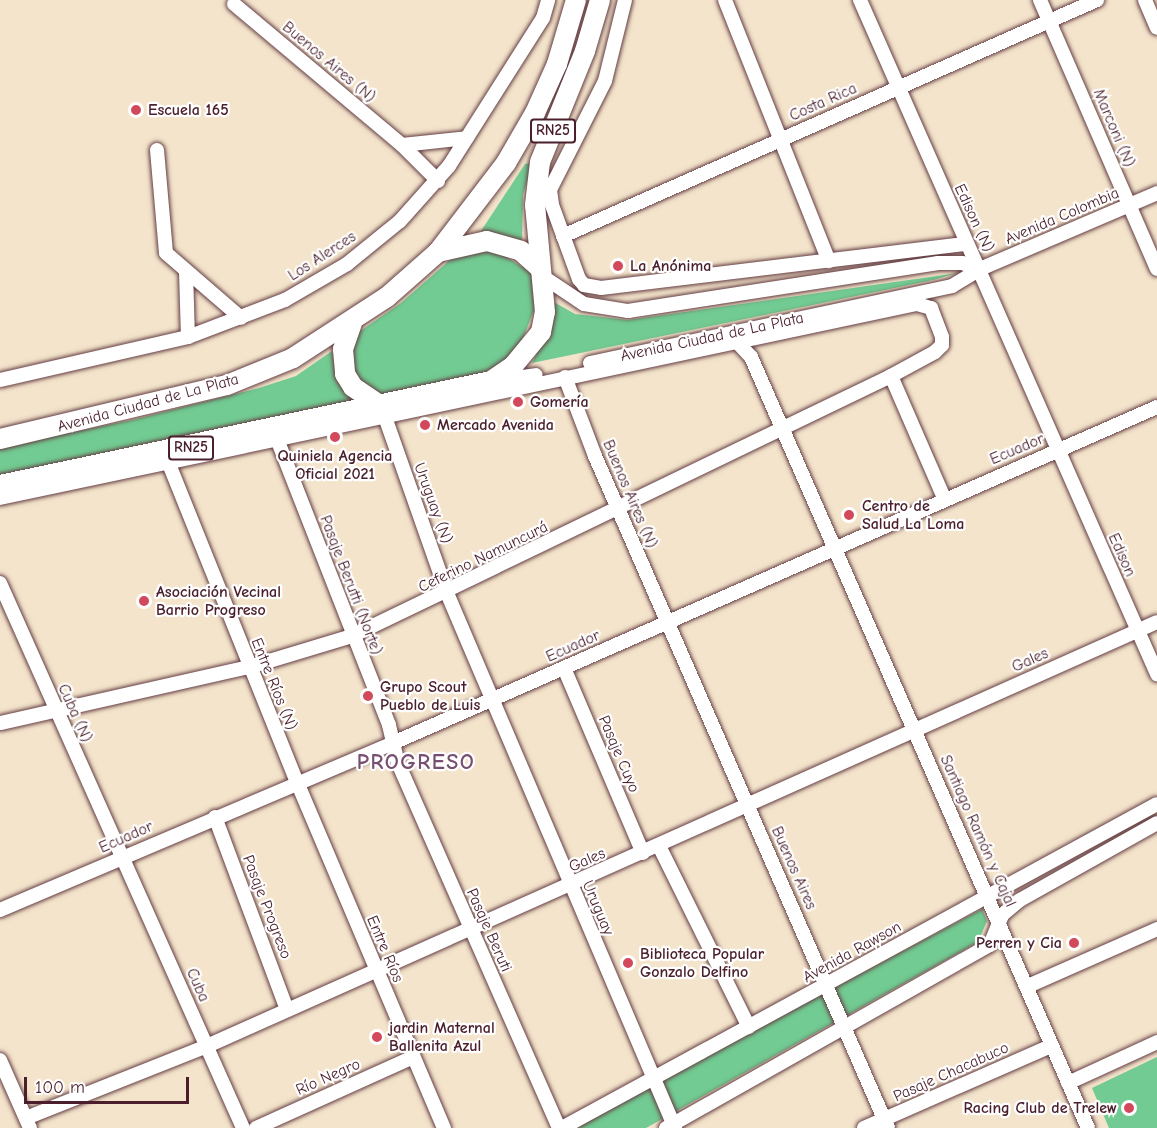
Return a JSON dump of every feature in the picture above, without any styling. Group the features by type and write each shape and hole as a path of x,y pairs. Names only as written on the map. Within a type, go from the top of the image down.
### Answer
{"highway":[{"name":"RN25","path":"438,252 506,163 535,113 557,64 576,0"},
{"name":"RN25","path":"485,389 513,366 541,332 542,273 534,205 540,162 585,51 600,0"},
{"path":"438,252 487,241 521,251 542,273"},
{"name":"Avenida Ciudad de La Plata","path":"0,439 116,414 227,385 293,357 352,323 438,252"},
{"path":"352,323 343,349 345,374 353,387 383,411"},
{"name":"Avenida Ciudad de La Plata","path":"0,485 485,389"},
{"path":"0,430 116,414"},
{"path":"168,464 182,450 222,451"}],"street":[{"name":"Los Alerces","path":"0,380 188,337 285,300 347,264 400,221 438,181 543,18 548,0"},
{"path":"625,0 605,81 550,190 563,236 579,279 584,285 601,288 966,244"},
{"path":"725,0 829,261"},
{"name":"Edison (N)","path":"860,0 1058,450"},
{"name":"Marconi (N)","path":"1040,0 1157,269"},
{"name":"Costa Rica","path":"563,236 1097,0"},
{"path":"1145,0 1157,28"},
{"name":"Buenos Aires (N)","path":"234,4 402,145 438,181"},
{"path":"402,145 467,138"},
{"path":"157,150 166,253 241,318"},
{"name":"Avenida Colombia","path":"980,269 1157,193"},
{"name":"Avenida Ciudad de La Plata","path":"542,273 584,304 627,311 938,263 962,263 980,269"},
{"path":"759,292 798,265"},
{"name":"Avenida Ciudad de La Plata","path":"485,389 524,378 952,286 980,269"},
{"path":"186,271 188,337"},
{"name":"Avenida Ciudad de La Plata","path":"485,389 565,377 925,304 931,308 942,337"},
{"name":"Ceferino Namuncurá","path":"0,723 249,667 352,636 447,593 891,376 935,352 942,345 942,337"},
{"path":"699,340 738,343"},
{"name":"Santiago Ramón y Cajal","path":"738,343 751,357 834,550 1000,921 1051,1046 1088,1128"},
{"path":"891,376 944,498"},
{"name":"Buenos Aires (N)","path":"565,377 668,622"},
{"name":"Ecuador","path":"0,910 492,700 834,550 944,498 1157,407"},
{"name":"Avenida Ciudad de La Plata","path":"0,498 277,440 383,411"},
{"name":"Uruguay (N)","path":"383,411 447,593 492,700"},
{"name":"Pasaje Berutti (Norte)","path":"277,440 393,743"},
{"name":"Edison","path":"1058,450 1157,674"},
{"name":"Entre Ríos (N)","path":"168,464 297,783"},
{"name":"Cuba (N)","path":"0,583 122,857"},
{"name":"Buenos Aires","path":"668,622 846,1025 886,1124"},
{"name":"Gales","path":"28,1123 471,930 1157,622"},
{"name":"Pasaje Cuyo","path":"564,668 643,853"},
{"name":"Uruguay","path":"492,700 654,1079 672,1127"},
{"name":"Pasaje Beruti","path":"393,743 418,810 561,1128"},
{"name":"Entre Ríos","path":"297,783 444,1128"},
{"name":"Avenida Rawson","path":"561,1128 1157,804"},
{"name":"Pasaje Progreso","path":"215,817 287,1010"},
{"path":"990,945 1000,921 1020,900 1157,823"},
{"path":"659,846 749,1027"},
{"name":"Cuba","path":"122,857 243,1128"},
{"path":"1028,986 1157,929"},
{"path":"672,1127 846,1025 990,945 1011,948"},
{"path":"1068,1083 1157,1042"},
{"name":"Pasaje Chacabuco","path":"864,1128 886,1124 1051,1046"},
{"name":"Río Negro","path":"256,1128 413,1057"},
{"path":"0,1060 28,1123"}],"green space":[{"path":"533,162 523,195 522,245 510,237 481,231 525,164"},
{"path":"474,249 500,253 535,275 536,305 520,346 495,371 377,396 352,376 353,336 401,303 459,252"},
{"path":"958,273 532,363 550,327 552,301 575,314 628,320"},
{"path":"332,351 337,381 354,401 0,478 0,447 132,420 259,388 296,376"},
{"path":"982,909 987,921 978,942 646,1128 571,1128"},
{"name":"Racing Club de Trelew","path":"1157,1057 1157,1128 1109,1128 1092,1088"}],"place":[{"name":"Escuela 165","path":"136,110"},
{"name":"La Anónima","path":"618,266"},
{"name":"Gomería","path":"518,402"},
{"name":"Mercado Avenida","path":"425,425"},
{"name":"Quiniela Agencia Oficial 2021","path":"335,437"},
{"name":"Centro de Salud La Loma","path":"849,515"},
{"name":"Asociación Vecinal Barrio Progreso","path":"144,601"},
{"name":"Grupo Scout Pueblo de Luis","path":"368,696"},
{"name":"Perren y Cia","path":"1074,943"},
{"name":"Biblioteca Popular Gonzalo Delfino","path":"628,963"},
{"name":"jardin Maternal Ballenita Azul","path":"377,1037"},
{"name":"Racing Club de Trelew","path":"1129,1108"}],"district":[{"name":"PROGRESO","path":"416,763"}]}
